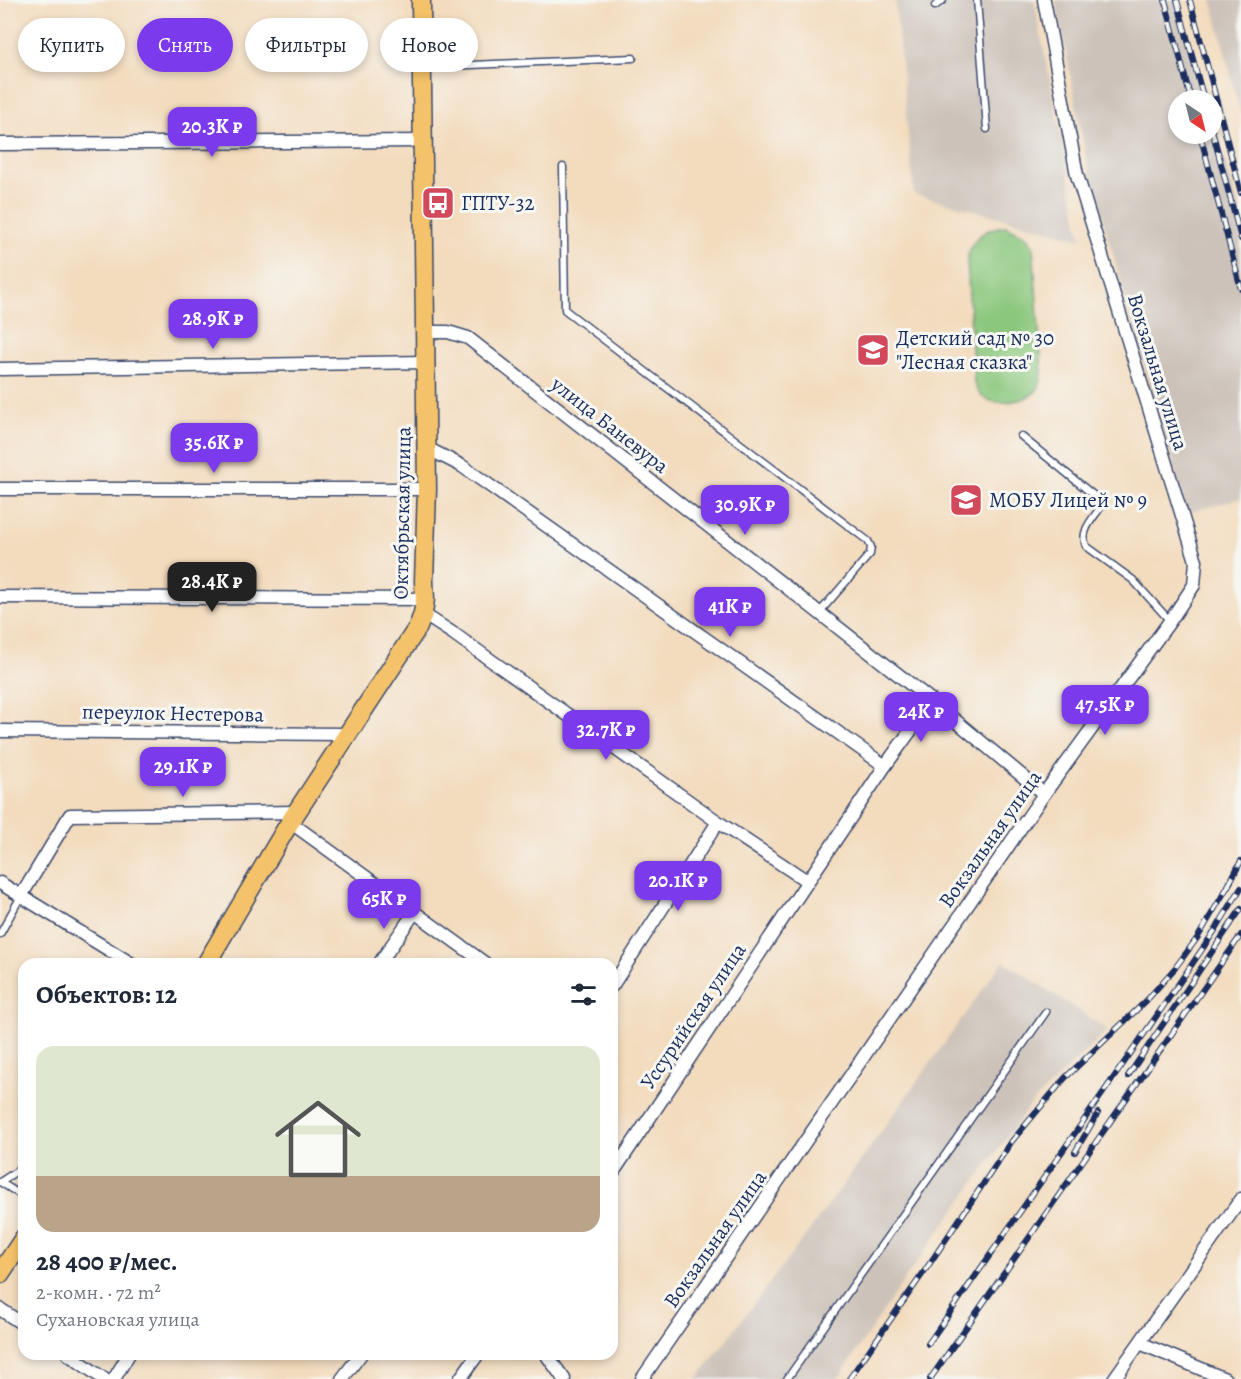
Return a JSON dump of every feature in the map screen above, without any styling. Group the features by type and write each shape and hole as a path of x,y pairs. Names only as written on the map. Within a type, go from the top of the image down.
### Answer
{"main road":[{"name":"Октябрьская улица","path":"421,0 421,18"},
{"name":"Октябрьская улица","path":"210,958 293,817 418,627 424,606 427,489 422,72"},
{"path":"0,1275 18,1247"}],"street":[{"name":"Вокзальная улица","path":"642,1379 1044,794 1194,585 1196,561 1077,175 1044,0"},
{"path":"0,144 424,141"},
{"name":"улица Баневура","path":"424,332 448,332 468,338 932,701 1044,794"},
{"path":"0,369 426,362"},
{"path":"425,447 462,466 885,766"},
{"path":"0,489 427,489"},
{"path":"0,597 424,606 454,634 718,822 807,880"},
{"name":"Уссурийская улица","path":"618,1165 807,880 932,701"},
{"name":"переулок Нестерова","path":"0,731 346,734"},
{"path":"21,896 70,815 293,817 414,913 478,958"},
{"path":"618,977 718,822"},
{"path":"0,883 122,958"},
{"path":"384,958 414,913"},
{"path":"1114,1379 1241,1199"},
{"path":"0,1309 18,1321"},
{"path":"1140,1343 1225,1379"},
{"path":"77,1360 105,1379"},
{"path":"114,1379 125,1360"},
{"path":"342,1379 356,1360"},
{"path":"460,1379 474,1360"},
{"path":"550,1360 564,1379"}],"lane":[{"path":"935,6 943,0"},
{"path":"977,0 987,129"},
{"path":"478,65 633,58"},
{"path":"563,167 565,310 868,541 872,547 870,554 819,613"},
{"path":"1021,436 1097,498 1100,508 1084,532 1083,539 1086,546 1133,580 1170,621"},
{"path":"0,934 21,896"},
{"path":"786,1379 1046,1012"},
{"path":"18,1169 0,1182 18,1193"}],"shaded area":[{"path":"895,0 1034,0 1081,239 914,194"},
{"path":"1056,0 1175,0 1204,90 1168,90 1168,144 1220,144 1241,215 1241,498 1187,513 1088,167"},
{"path":"1212,0 1241,0 1241,116"},
{"path":"1003,961 1108,1030 1032,1103 904,1280 838,1379 697,1379 831,1202"}],"green space":[{"path":"1006,226 1026,236 1033,246 1042,372 1039,386 1032,394 1011,402 996,402 984,398 974,382 967,260 972,246 980,236 991,229"}],"railway":[{"path":"1165,0 1188,90"},
{"path":"1177,0 1201,90"},
{"path":"1190,0 1241,193"},
{"path":"1203,144 1241,289"},
{"path":"1216,144 1241,239"},
{"path":"1228,886 1241,861"},
{"path":"849,1379 1012,1141 1065,1078 1146,1001 1175,968 1198,937 1231,881"},
{"path":"1147,1030 1241,888"},
{"path":"1128,1076 1241,909"},
{"path":"930,1379 1241,935"},
{"path":"928,1344 1151,1024"},
{"path":"1075,1152 1098,1113"}],"place":[{"name":"ГПТУ-32","path":"438,203"},
{"name":"Детский сад № 30 \"Лесная сказка\"","path":"873,350"},
{"name":"МОБУ Лицей № 9","path":"966,500"}]}
